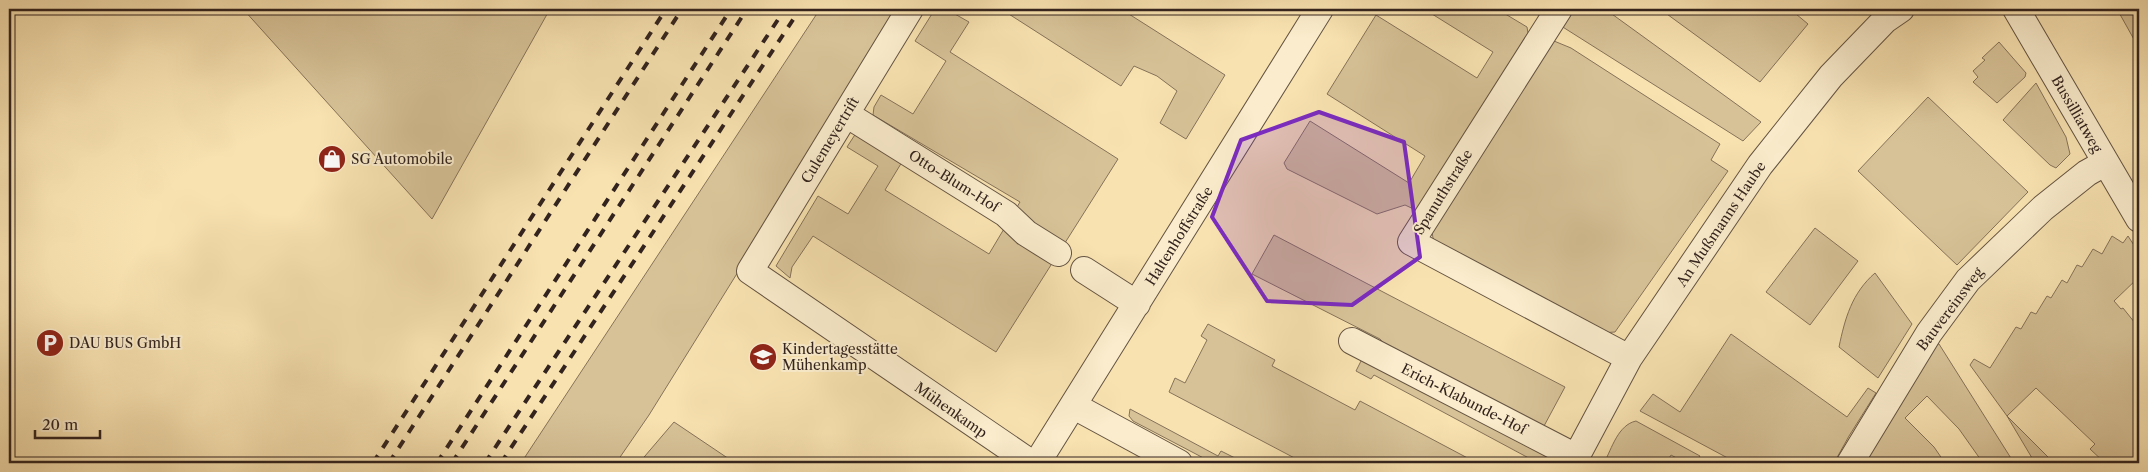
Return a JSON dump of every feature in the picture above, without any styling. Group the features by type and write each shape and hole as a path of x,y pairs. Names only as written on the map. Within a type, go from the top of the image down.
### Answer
{"street":[{"name":"Culemeyertrift","path":"750,271 910,9"},
{"name":"Haltenhoffstraße","path":"1037,463 1320,9"},
{"name":"Spanuthstraße","path":"1559,9 1411,242 1629,358"},
{"name":"An Mußmanns Haube","path":"1575,460 1629,358 1760,166 1832,76 1885,20 1901,9"},
{"name":"Bussilliatweg","path":"2016,9 2139,219"},
{"name":"Otto-Blum-Hof","path":"846,114 1006,214 1026,233 1058,253"},
{"name":"Bauvereinsweg","path":"1850,463 1929,333 1968,280 2043,208 2087,173 2105,163"},
{"path":"1084,270 1137,304"},
{"name":"Mühenkamp","path":"750,271 1031,463"},
{"name":"Erich-Klabunde-Hof","path":"1352,341 1575,460"},
{"path":"1074,406 1179,463"}],"highlighted area":[{"path":"1319,112 1404,142 1420,257 1352,305 1267,301 1212,217 1241,140"}],"shaded area":[{"path":"243,9 550,9 432,219"},
{"path":"820,9 908,9 840,108 649,415 616,463 521,463"},
{"path":"935,9 946,9 969,22 950,52 1118,159 996,352 813,236 792,267 790,278 776,266 818,196 848,214 878,166 847,147 858,130 902,162 885,190 989,254 1020,202 873,115 874,107 881,95 913,114 946,61 915,41"},
{"path":"1001,9 1121,9 1225,75 1186,139 1160,123 1177,91 1157,76 1134,66 1121,86"},
{"path":"1424,9 1497,9 1527,27 1528,33 1418,211 1405,205 1377,214 1287,169 1284,163 1310,121 1409,183 1425,156 1327,94 1376,15 1477,78 1493,52"},
{"path":"1569,9 1605,9 1761,122 1743,141 1558,24"},
{"path":"1660,9 1790,9 1808,24 1760,82"},
{"path":"2117,9 2139,9 2139,42 2136,43"},
{"path":"1554,41 1571,48 1720,144 1711,160 1728,171 1615,332 1600,333 1441,247 1433,238 1431,226"},
{"path":"1999,42 2026,73 2025,77 1997,103 1973,82 1978,77 1973,71 1985,60 1982,58"},
{"path":"2036,83 2066,137 2070,154 2056,168 2050,165 2003,120"},
{"path":"1928,97 2028,192 1957,265 1858,171"},
{"path":"1815,228 1858,261 1810,325 1766,292"},
{"path":"1274,235 1565,387 1544,426 1389,349 1380,339 1252,274"},
{"path":"2112,236 2123,243 2128,236 2139,253 2139,277 2114,301 2121,309 2123,308 2139,328 2139,463 2105,463 2090,449 2095,444 2036,388 2007,416 1970,365 1974,359 1990,368 2016,327 2021,329 2031,312 2036,314 2047,296 2051,298 2062,280 2067,283 2077,265 2082,267 2093,249 2102,254"},
{"path":"1875,273 1912,324 1878,378 1839,347 1844,326 1855,298"},
{"path":"1208,324 1275,360 1272,366 1355,410 1360,401 1477,463 1304,463 1169,392 1175,378 1185,383 1207,340 1201,336"},
{"path":"1731,334 1847,417 1868,388 1876,393 1834,463 1737,463 1640,411 1653,394 1680,412"},
{"path":"1930,343 1939,344 2014,463 1983,463 1959,429 1927,396 1905,418 1934,447 1945,463 1850,463"},
{"path":"1362,359 1542,451 1550,460 1548,463 1538,463 1374,375 1371,379 1356,371"},
{"path":"1130,409 1218,456 1221,451 1245,463 1213,463 1133,421 1129,416"},
{"path":"2007,416 2054,463 2035,463"},
{"path":"1636,421 1700,456 1695,463 1686,463 1671,455 1666,463 1604,463 1620,432 1630,423"},
{"path":"674,422 735,463 639,463"}],"railway":[{"path":"373,463 666,9"},
{"path":"389,463 682,9"},
{"path":"437,463 731,9"},
{"path":"452,463 747,9"},
{"path":"485,463 785,9"},
{"path":"501,463 800,9"}],"place":[{"name":"SG Automobile","path":"332,159"},
{"name":"DAU BUS GmbH","path":"50,343"},
{"name":"Kindertagesstätte Mühenkamp","path":"763,357"}]}
